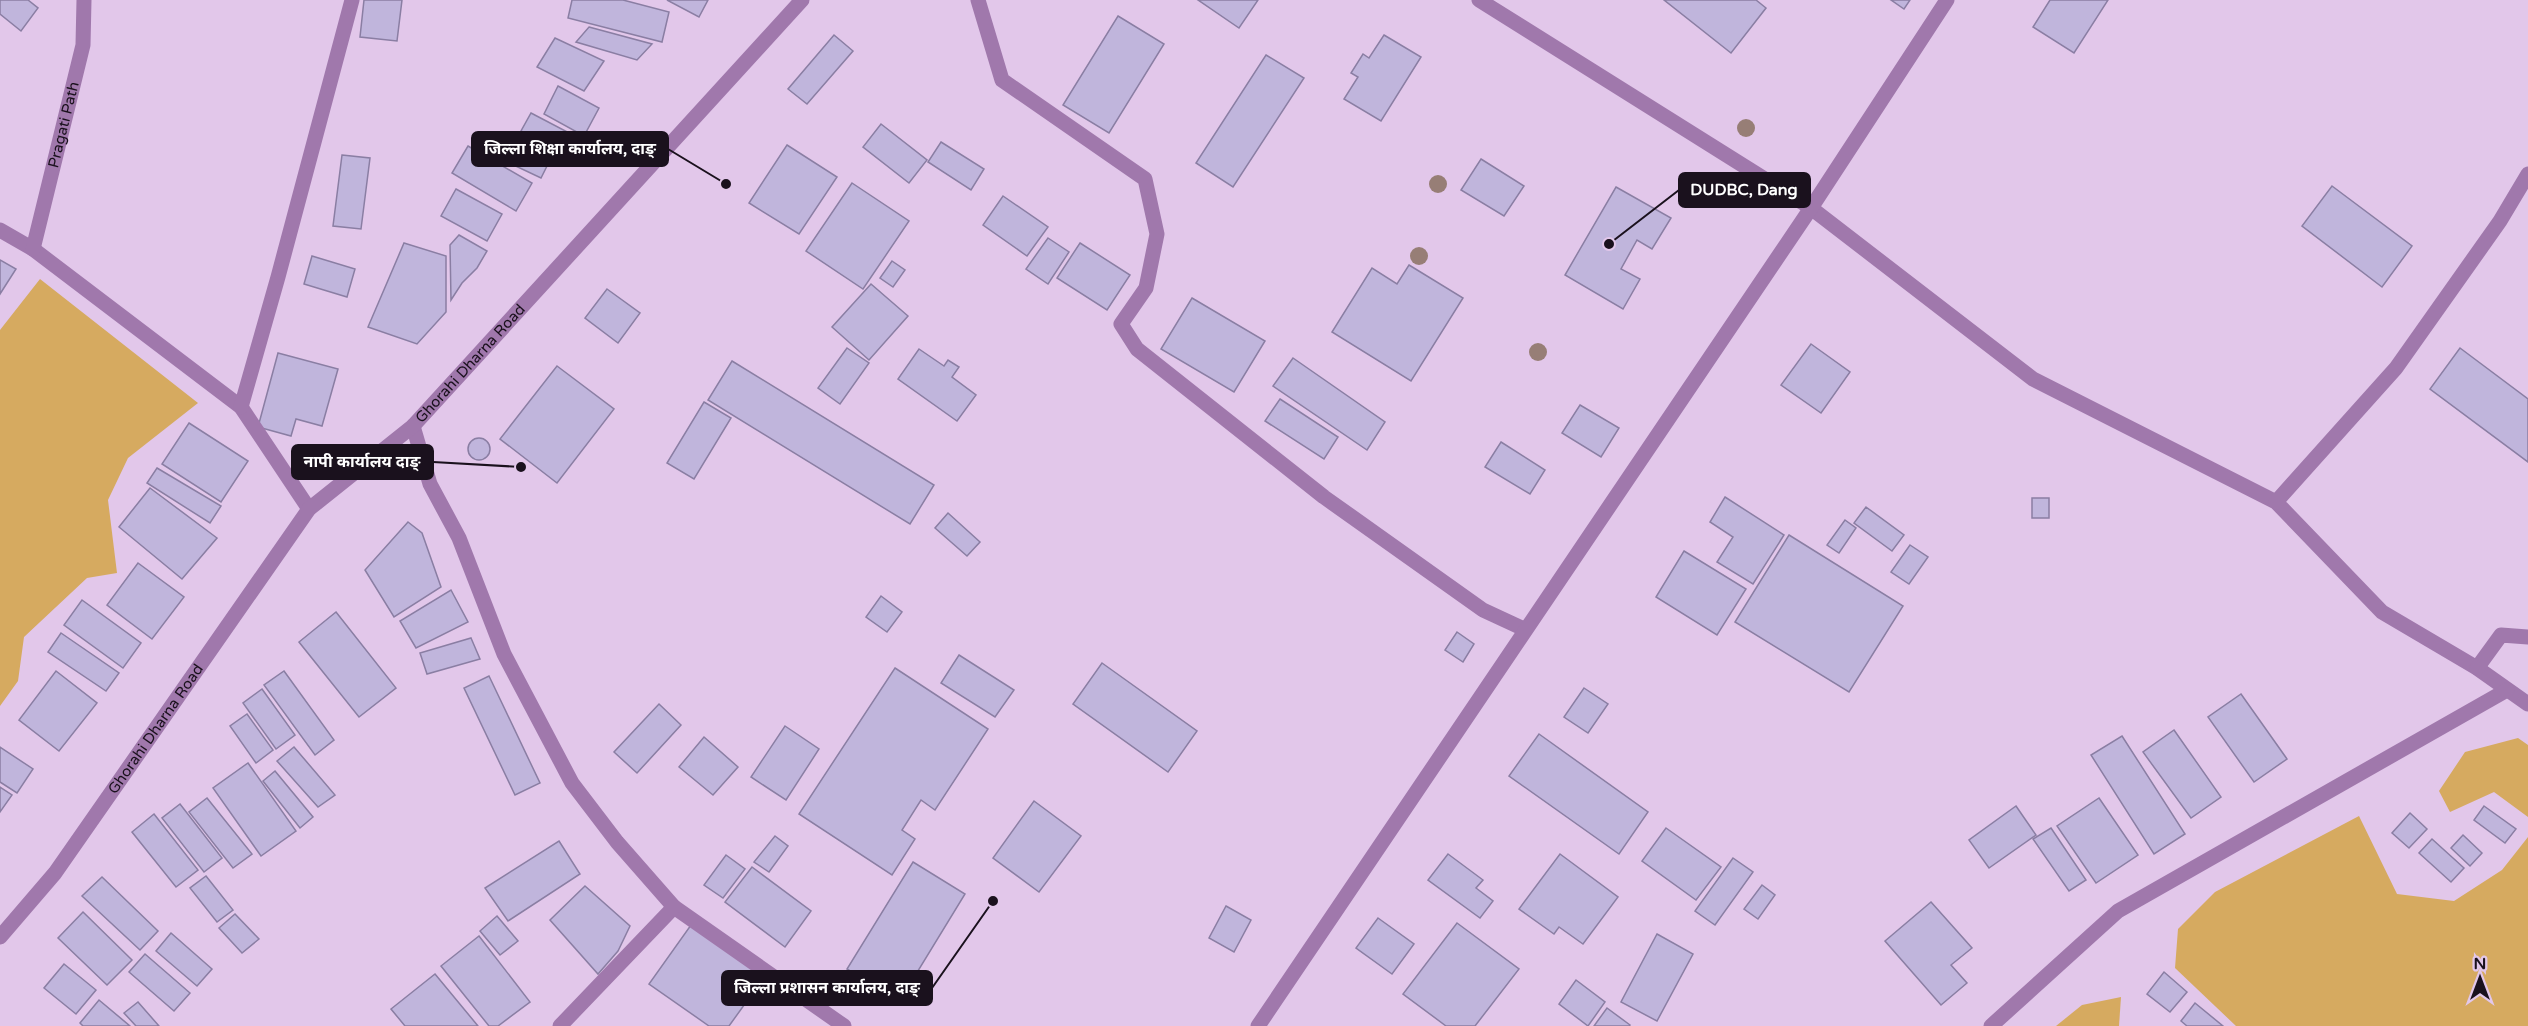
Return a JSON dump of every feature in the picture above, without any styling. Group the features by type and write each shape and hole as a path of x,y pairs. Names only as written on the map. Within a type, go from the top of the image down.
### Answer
{"street":[{"name":"Pragati Path","path":"33,249 83,45 84,0"},
{"path":"241,407 352,0"},
{"name":"Ghorahi Dharna Road","path":"0,938 55,873 309,509 413,426 802,0"},
{"path":"978,0 1002,80 1145,179 1157,234 1146,288 1121,324 1137,349 1333,504 1483,610 1524,629"},
{"path":"1479,0 1811,208 2034,379 2276,502 2382,612 2477,668 2528,704"},
{"path":"1258,1026 1524,629 1811,208 1947,0"},
{"path":"2276,502 2396,368 2500,221 2528,174"},
{"path":"0,230 33,249 241,407 309,509"},
{"path":"413,426 430,484 459,538 504,654 572,783 617,842 674,907 844,1026"},
{"path":"2477,668 2501,635 2528,637"},
{"path":"1991,1026 2118,911 2507,690"},
{"path":"560,1026 674,907"}],"shaded area":[{"path":"40,279 198,403 128,458 108,500 117,573 87,578 24,637 18,681 0,706 0,330"},
{"path":"2518,738 2528,745 2528,817 2494,792 2450,812 2439,791 2465,752"},
{"path":"2359,816 2397,894 2454,901 2502,870 2528,837 2528,1026 2236,1026 2175,968 2178,929 2215,892"},
{"path":"2121,997 2119,1026 2056,1026 2082,1005"}],"building":[{"path":"0,0 28,0 38,8 21,31 0,14"},
{"path":"364,0 402,0 397,41 360,37"},
{"path":"572,0 623,0 669,12 662,42 568,18"},
{"path":"667,0 708,0 699,17"},
{"path":"1198,0 1258,0 1239,28"},
{"path":"1664,0 1756,0 1766,8 1731,53"},
{"path":"1891,0 1910,0 1904,9"},
{"path":"2050,0 2108,0 2074,53 2033,27"},
{"path":"1118,16 1164,44 1109,133 1063,105"},
{"path":"589,27 652,44 637,60 576,42"},
{"path":"834,35 853,51 807,104 788,89"},
{"path":"1384,35 1421,57 1381,121 1344,99 1358,77 1351,73 1363,54 1369,58"},
{"path":"555,38 604,61 584,91 537,67"},
{"path":"1266,55 1304,78 1233,187 1196,163"},
{"path":"558,86 599,108 584,136 544,114"},
{"path":"531,113 577,137 568,155 521,131"},
{"path":"881,124 927,160 909,183 863,147"},
{"path":"515,134 554,152 541,178 503,160"},
{"path":"941,142 984,169 971,190 928,162"},
{"path":"787,145 837,177 799,234 749,203"},
{"path":"468,146 532,183 516,211 452,173"},
{"path":"342,155 370,158 361,229 333,226"},
{"path":"1481,159 1524,186 1504,216 1461,190"},
{"path":"852,183 909,221 863,289 806,251"},
{"path":"2332,186 2412,246 2382,287 2302,226"},
{"path":"1616,187 1671,218 1652,249 1637,240 1621,269 1640,279 1623,309 1565,275"},
{"path":"456,189 502,214 487,241 441,216"},
{"path":"1003,196 1048,227 1027,256 983,225"},
{"path":"459,235 487,251 477,268 462,283 451,300 450,245"},
{"path":"1048,238 1069,252 1048,284 1026,269"},
{"path":"404,243 446,256 446,312 417,344 368,327"},
{"path":"1080,243 1130,275 1107,310 1057,278"},
{"path":"312,256 355,269 347,297 304,284"},
{"path":"0,260 16,269 0,294"},
{"path":"892,261 905,270 893,287 880,278"},
{"path":"1409,265 1463,298 1411,381 1332,332 1372,268 1397,284"},
{"path":"871,284 908,316 869,360 832,327"},
{"path":"607,289 640,313 618,343 585,318"},
{"path":"1192,298 1265,341 1234,392 1161,349"},
{"path":"1811,344 1850,372 1821,413 1781,385"},
{"path":"847,348 869,363 840,404 818,388"},
{"path":"2460,348 2528,399 2528,462 2430,389"},
{"path":"919,349 944,366 948,360 959,367 952,377 976,395 957,421 898,379"},
{"path":"278,353 338,369 322,426 296,419 291,436 258,427"},
{"path":"1293,358 1385,422 1367,450 1273,386"},
{"path":"732,361 934,485 910,524 708,400"},
{"path":"557,366 614,409 557,483 500,439"},
{"path":"1280,399 1338,437 1324,459 1265,421"},
{"path":"704,402 731,418 694,479 667,463"},
{"path":"1580,405 1619,428 1601,457 1562,433"},
{"path":"189,423 248,461 221,502 162,464"},
{"path":"479,438 487,441 490,449 487,457 479,460 471,457 468,449 471,441"},
{"path":"1501,442 1545,470 1530,494 1485,467"},
{"path":"157,468 221,506 210,523 147,483"},
{"path":"150,488 217,538 182,579 119,527"},
{"path":"1725,497 1784,535 1753,584 1717,562 1733,537 1710,522"},
{"path":"2032,498 2049,498 2049,518 2032,518"},
{"path":"1866,507 1904,535 1892,551 1854,523"},
{"path":"948,513 980,542 967,556 935,528"},
{"path":"1845,520 1856,528 1839,553 1827,545"},
{"path":"408,522 422,533 441,587 394,617 365,570"},
{"path":"1789,535 1903,606 1849,692 1735,622"},
{"path":"1910,545 1928,557 1909,584 1891,572"},
{"path":"1684,551 1746,589 1717,635 1656,597"},
{"path":"138,563 184,597 152,639 107,605"},
{"path":"451,590 468,622 416,648 400,621"},
{"path":"881,596 902,612 887,632 866,617"},
{"path":"82,600 141,643 123,668 64,625"},
{"path":"336,612 396,688 359,717 299,642"},
{"path":"1457,632 1474,644 1463,662 1445,650"},
{"path":"61,633 119,673 106,691 48,652"},
{"path":"471,638 480,659 427,674 420,653"},
{"path":"959,655 1014,690 995,717 941,683"},
{"path":"1102,663 1197,731 1168,772 1073,704"},
{"path":"895,668 988,729 935,810 921,800 902,830 915,839 892,875 799,814"},
{"path":"56,671 97,703 59,751 19,720"},
{"path":"284,671 334,740 315,755 264,685"},
{"path":"489,676 540,783 515,795 464,688"},
{"path":"1584,688 1608,704 1588,733 1564,717"},
{"path":"262,689 295,735 276,749 243,703"},
{"path":"2241,694 2287,759 2254,782 2208,717"},
{"path":"659,704 681,725 637,773 614,752"},
{"path":"247,714 273,750 256,763 230,726"},
{"path":"785,726 819,749 786,800 751,777"},
{"path":"2174,730 2221,797 2191,818 2143,752"},
{"path":"1539,734 1648,812 1619,854 1509,776"},
{"path":"2122,736 2185,834 2154,854 2091,755"},
{"path":"704,737 738,767 713,795 679,767"},
{"path":"0,747 33,769 17,793 0,782"},
{"path":"294,747 335,795 318,807 277,761"},
{"path":"248,763 296,831 261,856 213,788"},
{"path":"275,771 313,817 300,828 263,781"},
{"path":"0,787 12,795 0,812"},
{"path":"207,798 252,854 233,868 189,812"},
{"path":"2099,798 2138,855 2096,883 2057,826"},
{"path":"1034,801 1081,836 1039,892 993,858"},
{"path":"180,804 222,858 204,872 162,818"},
{"path":"2016,806 2036,835 1989,868 1969,840"},
{"path":"2484,806 2516,829 2505,843 2474,820"},
{"path":"2410,813 2427,829 2409,848 2392,833"},
{"path":"154,814 198,870 176,887 132,832"},
{"path":"1666,828 1721,867 1696,900 1642,861"},
{"path":"2051,828 2086,880 2069,891 2033,839"},
{"path":"2463,835 2482,853 2470,866 2451,848"},
{"path":"775,836 788,846 769,872 754,862"},
{"path":"2432,839 2464,868 2451,882 2419,853"},
{"path":"559,841 580,874 508,921 485,888"},
{"path":"1448,854 1483,880 1476,888 1493,901 1480,918 1428,880"},
{"path":"1560,854 1618,897 1583,944 1559,927 1554,934 1519,909"},
{"path":"726,855 745,869 723,898 704,885"},
{"path":"1733,858 1753,872 1715,925 1695,911"},
{"path":"913,862 965,894 899,1002 847,969"},
{"path":"752,867 811,911 785,947 725,902"},
{"path":"206,876 233,910 217,922 190,888"},
{"path":"102,877 158,931 140,950 82,896"},
{"path":"1762,885 1775,895 1758,919 1744,909"},
{"path":"585,886 630,926 618,951 598,974 550,920"},
{"path":"1931,902 1972,948 1951,965 1967,983 1941,1005 1885,941"},
{"path":"1226,906 1251,920 1234,952 1209,938"},
{"path":"83,912 132,960 107,985 58,938"},
{"path":"235,914 259,939 242,953 219,928"},
{"path":"497,916 518,941 500,955 480,931"},
{"path":"1378,918 1414,944 1392,974 1356,948"},
{"path":"1457,923 1519,969 1475,1026 1446,1026 1403,994"},
{"path":"691,925 765,976 729,1026 709,1026 649,984"},
{"path":"171,933 212,969 197,986 156,951"},
{"path":"1657,934 1693,954 1657,1021 1621,1002"},
{"path":"479,936 530,1002 498,1026 489,1026 441,966"},
{"path":"145,954 190,993 174,1011 129,972"},
{"path":"64,964 96,990 76,1014 44,988"},
{"path":"2164,972 2187,992 2170,1012 2147,994"},
{"path":"435,974 478,1026 405,1026 391,1009"},
{"path":"1576,980 1605,1002 1588,1026 1559,1004"},
{"path":"99,1000 130,1026 83,1026 80,1023"},
{"path":"138,1002 159,1026 136,1026 124,1013"},
{"path":"2195,1003 2223,1026 2187,1026 2181,1021"},
{"path":"1607,1008 1630,1025 1594,1026"}],"place":[{"name":"जिल्ला शिक्षा कार्यालय, दाङ्","path":"726,184"},
{"name":"DUDBC, Dang","path":"1609,244"},
{"name":"नापी कार्यालय दाङ्","path":"521,467"},
{"name":"जिल्ला प्रशासन कार्यालय, दाङ्","path":"993,901"}]}
